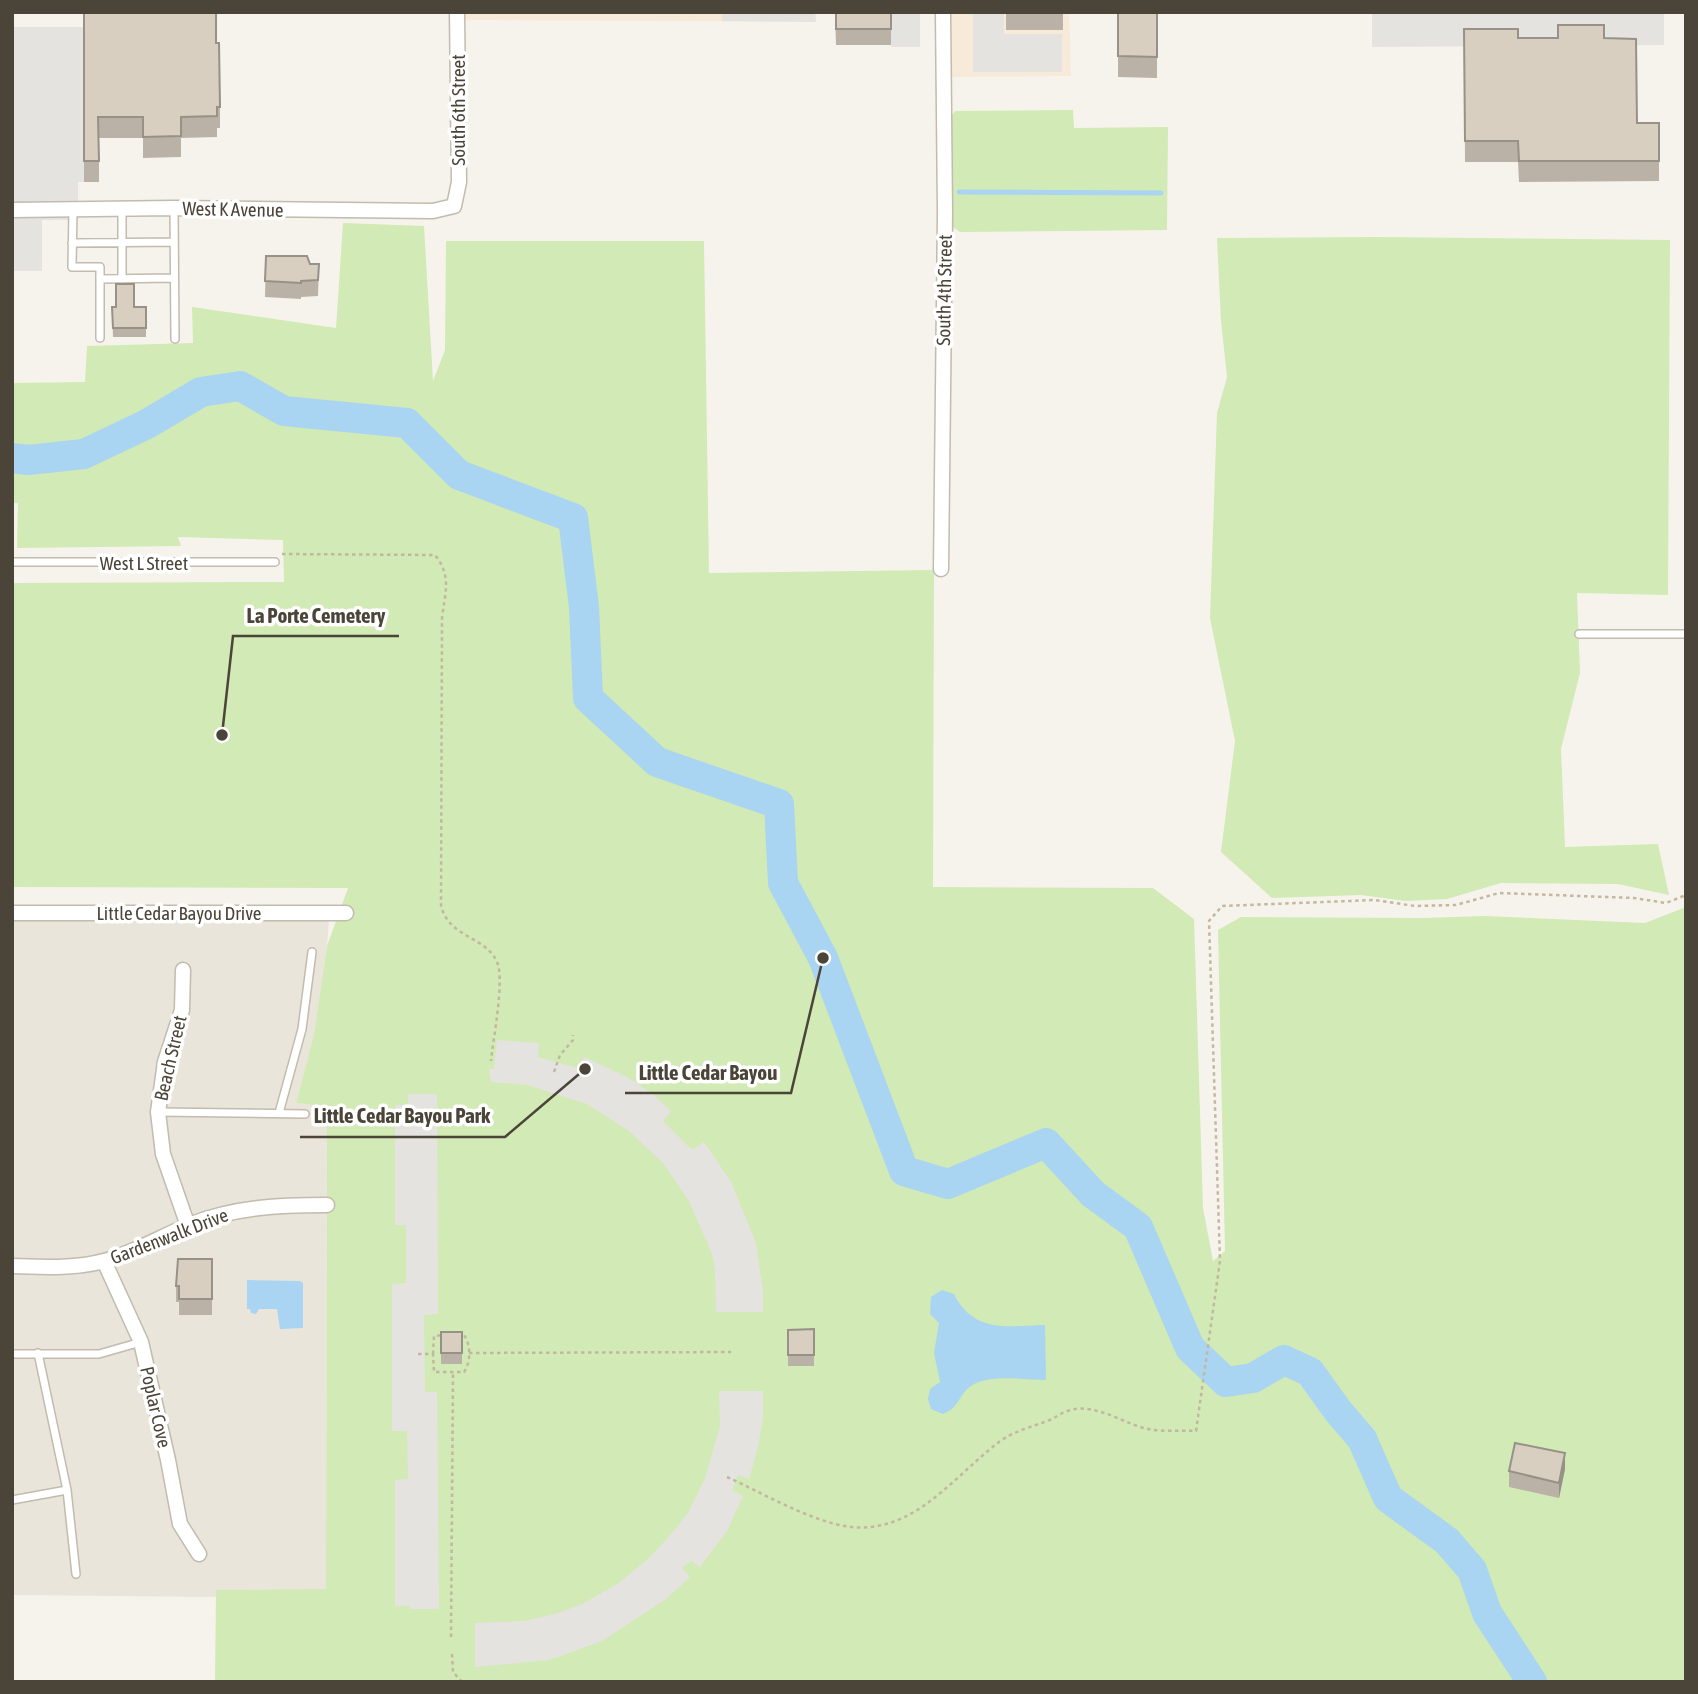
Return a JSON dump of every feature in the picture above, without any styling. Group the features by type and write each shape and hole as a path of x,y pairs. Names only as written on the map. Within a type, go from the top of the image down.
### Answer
{"street":[{"name":"South 6th Street","path":"454,206 459,182 457,12"},
{"name":"South 4th Street","path":"941,569 945,214 943,12"},
{"name":"West K Avenue","path":"12,210 174,208 433,211 454,206"},
{"name":"Little Cedar Bayou Drive","path":"12,913 346,914"},
{"name":"Beach Street","path":"183,970 182,1010 166,1062 158,1112 163,1154 188,1226"},
{"name":"Gardenwalk Drive","path":"12,1266 73,1267 104,1261 151,1244 188,1226 233,1211 254,1207 327,1205"},
{"name":"Poplar Cove","path":"104,1261 141,1342 180,1524 199,1554"}],"lane":[{"path":"174,208 175,338"},
{"path":"73,209 72,267 100,267 100,338"},
{"path":"122,209 122,279"},
{"path":"72,243 174,242"},
{"path":"100,279 174,278"},
{"name":"West L Street","path":"12,562 275,558"},
{"path":"1579,634 1686,634"},
{"path":"279,1113 302,1029 312,952"},
{"path":"158,1112 305,1114"},
{"path":"12,1354 100,1354 141,1342"},
{"path":"38,1353 67,1490 76,1574"},
{"path":"12,1500 67,1490"}],"path":[{"path":"275,558 435,555 442,564 447,576 443,618 441,905 443,918 492,953 498,964 499,980 491,1061"},
{"path":"727,1478 835,1524 880,1525 909,1514 939,1496 986,1453 1013,1433 1070,1410 1080,1408 1148,1429 1196,1431 1220,1261 1209,921 1222,906 1374,900 1415,906 1456,905 1499,893 1634,898 1666,903 1686,895"},
{"path":"554,1072 560,1055 573,1040 573,1035"},
{"path":"464,1335 468,1343 468,1353 467,1368 464,1372 434,1372 433,1336 464,1335"},
{"path":"468,1353 731,1352"},
{"path":"418,1354 433,1354"},
{"path":"452,1637 453,1372"},
{"path":"452,1654 453,1672 462,1682"}],"shaded area":[{"path":"463,12 816,12 816,22 463,20"},
{"path":"722,12 815,12 816,22 722,21"},
{"path":"891,12 920,12 920,47 891,47"},
{"path":"950,12 1069,12 1071,76 949,77"},
{"path":"973,12 1004,12 1004,34 1062,34 1062,72 973,72"},
{"path":"1372,12 1664,12 1664,45 1372,47"},
{"path":"12,27 84,27 84,182 78,182 78,220 42,220 42,271 12,271"},
{"path":"329,919 314,1034 296,1103 327,1105 326,1590 216,1590 216,1597 12,1595 12,921"},
{"path":"497,1040 539,1043 538,1057 577,1068 584,1057 627,1077 653,1094 671,1111 663,1121 692,1150 704,1142 731,1182 756,1243 763,1291 763,1312 716,1312 712,1254 689,1201 663,1163 629,1131 587,1104 527,1085 491,1082 489,1069 494,1069"},
{"path":"408,1094 437,1094 438,1314 424,1315 425,1392 437,1392 439,1609 395,1606 395,1480 408,1479 407,1431 392,1431 392,1284 406,1283 406,1225 395,1225 395,1105 408,1105"},
{"path":"719,1391 763,1391 763,1418 749,1479 738,1475 732,1490 743,1496 727,1531 700,1567 691,1561 682,1568 690,1577 666,1599 602,1641 549,1660 475,1667 475,1623 524,1621 580,1605 616,1585 647,1560 667,1539 688,1513 705,1478 720,1426"}],"green space":[{"path":"1073,110 1074,128 1168,127 1167,230 960,232 951,226 951,117 955,111"},
{"path":"343,223 424,226 433,381 445,350 446,241 704,241 709,573 934,570 933,887 1153,888 1194,919 1203,1208 1213,1261 1225,1251 1218,930 1241,917 1484,916 1645,923 1686,907 1686,1682 215,1682 216,1590 326,1589 327,1106 296,1103 314,1034 327,946 348,888 12,887 12,583 284,582 283,540 178,537 181,546 17,548 18,503 12,503 12,383 85,382 87,346 193,343 192,307 336,328"},
{"path":"1217,238 1670,240 1668,595 1577,593 1580,673 1561,749 1565,847 1658,844 1669,895 1618,884 1501,883 1447,899 1405,901 1361,895 1272,898 1221,852 1235,741 1210,618 1217,413 1227,377"}],"water":[{"path":"247,1280 303,1283 303,1328 280,1329 277,1309 259,1309 256,1314 251,1313 250,1309 247,1309"},
{"path":"942,1290 954,1294 971,1316 982,1322 1005,1326 1045,1325 1046,1380 1000,1378 982,1381 969,1388 949,1411 943,1414 931,1409 928,1399 930,1389 940,1382 934,1353 939,1323 930,1314 931,1297"}],"building":[{"path":"84,12 216,12 220,107 217,107 217,116 181,117 181,136 143,137 143,117 98,117 99,161 84,161"},
{"path":"836,12 891,12 891,29 836,29"},
{"path":"1118,12 1157,12 1157,57 1118,56"},
{"path":"1558,25 1604,25 1604,38 1636,39 1637,123 1659,123 1659,161 1519,161 1518,141 1465,141 1464,29 1518,29 1518,38 1558,38"},
{"path":"266,256 307,256 310,264 319,264 318,280 301,283 265,281"},
{"path":"116,284 134,284 134,307 146,307 146,328 113,328 112,307 116,307"},
{"path":"178,1259 212,1259 212,1299 179,1299 179,1286 176,1286"},
{"path":"814,1329 814,1355 788,1355 788,1330"},
{"path":"441,1332 462,1332 462,1353 441,1353"},
{"path":"1515,1443 1565,1453 1559,1483 1509,1471"}],"waterway":[{"path":"959,192 1161,193"},
{"path":"12,458 28,460 84,454 147,424 201,392 240,386 284,411 407,423 459,475 573,518 584,607 588,698 657,762 779,804 783,883 823,958 904,1171 948,1184 1046,1143 1093,1194 1138,1227 1190,1348 1226,1382 1253,1378 1284,1360 1310,1372 1362,1439 1388,1498 1447,1541 1472,1570 1487,1613 1532,1682"}],"place":[{"name":"La Porte Cemetery","path":"222,735"},
{"name":"Little Cedar Bayou","path":"823,958"},
{"name":"Little Cedar Bayou Park","path":"585,1069"}]}
